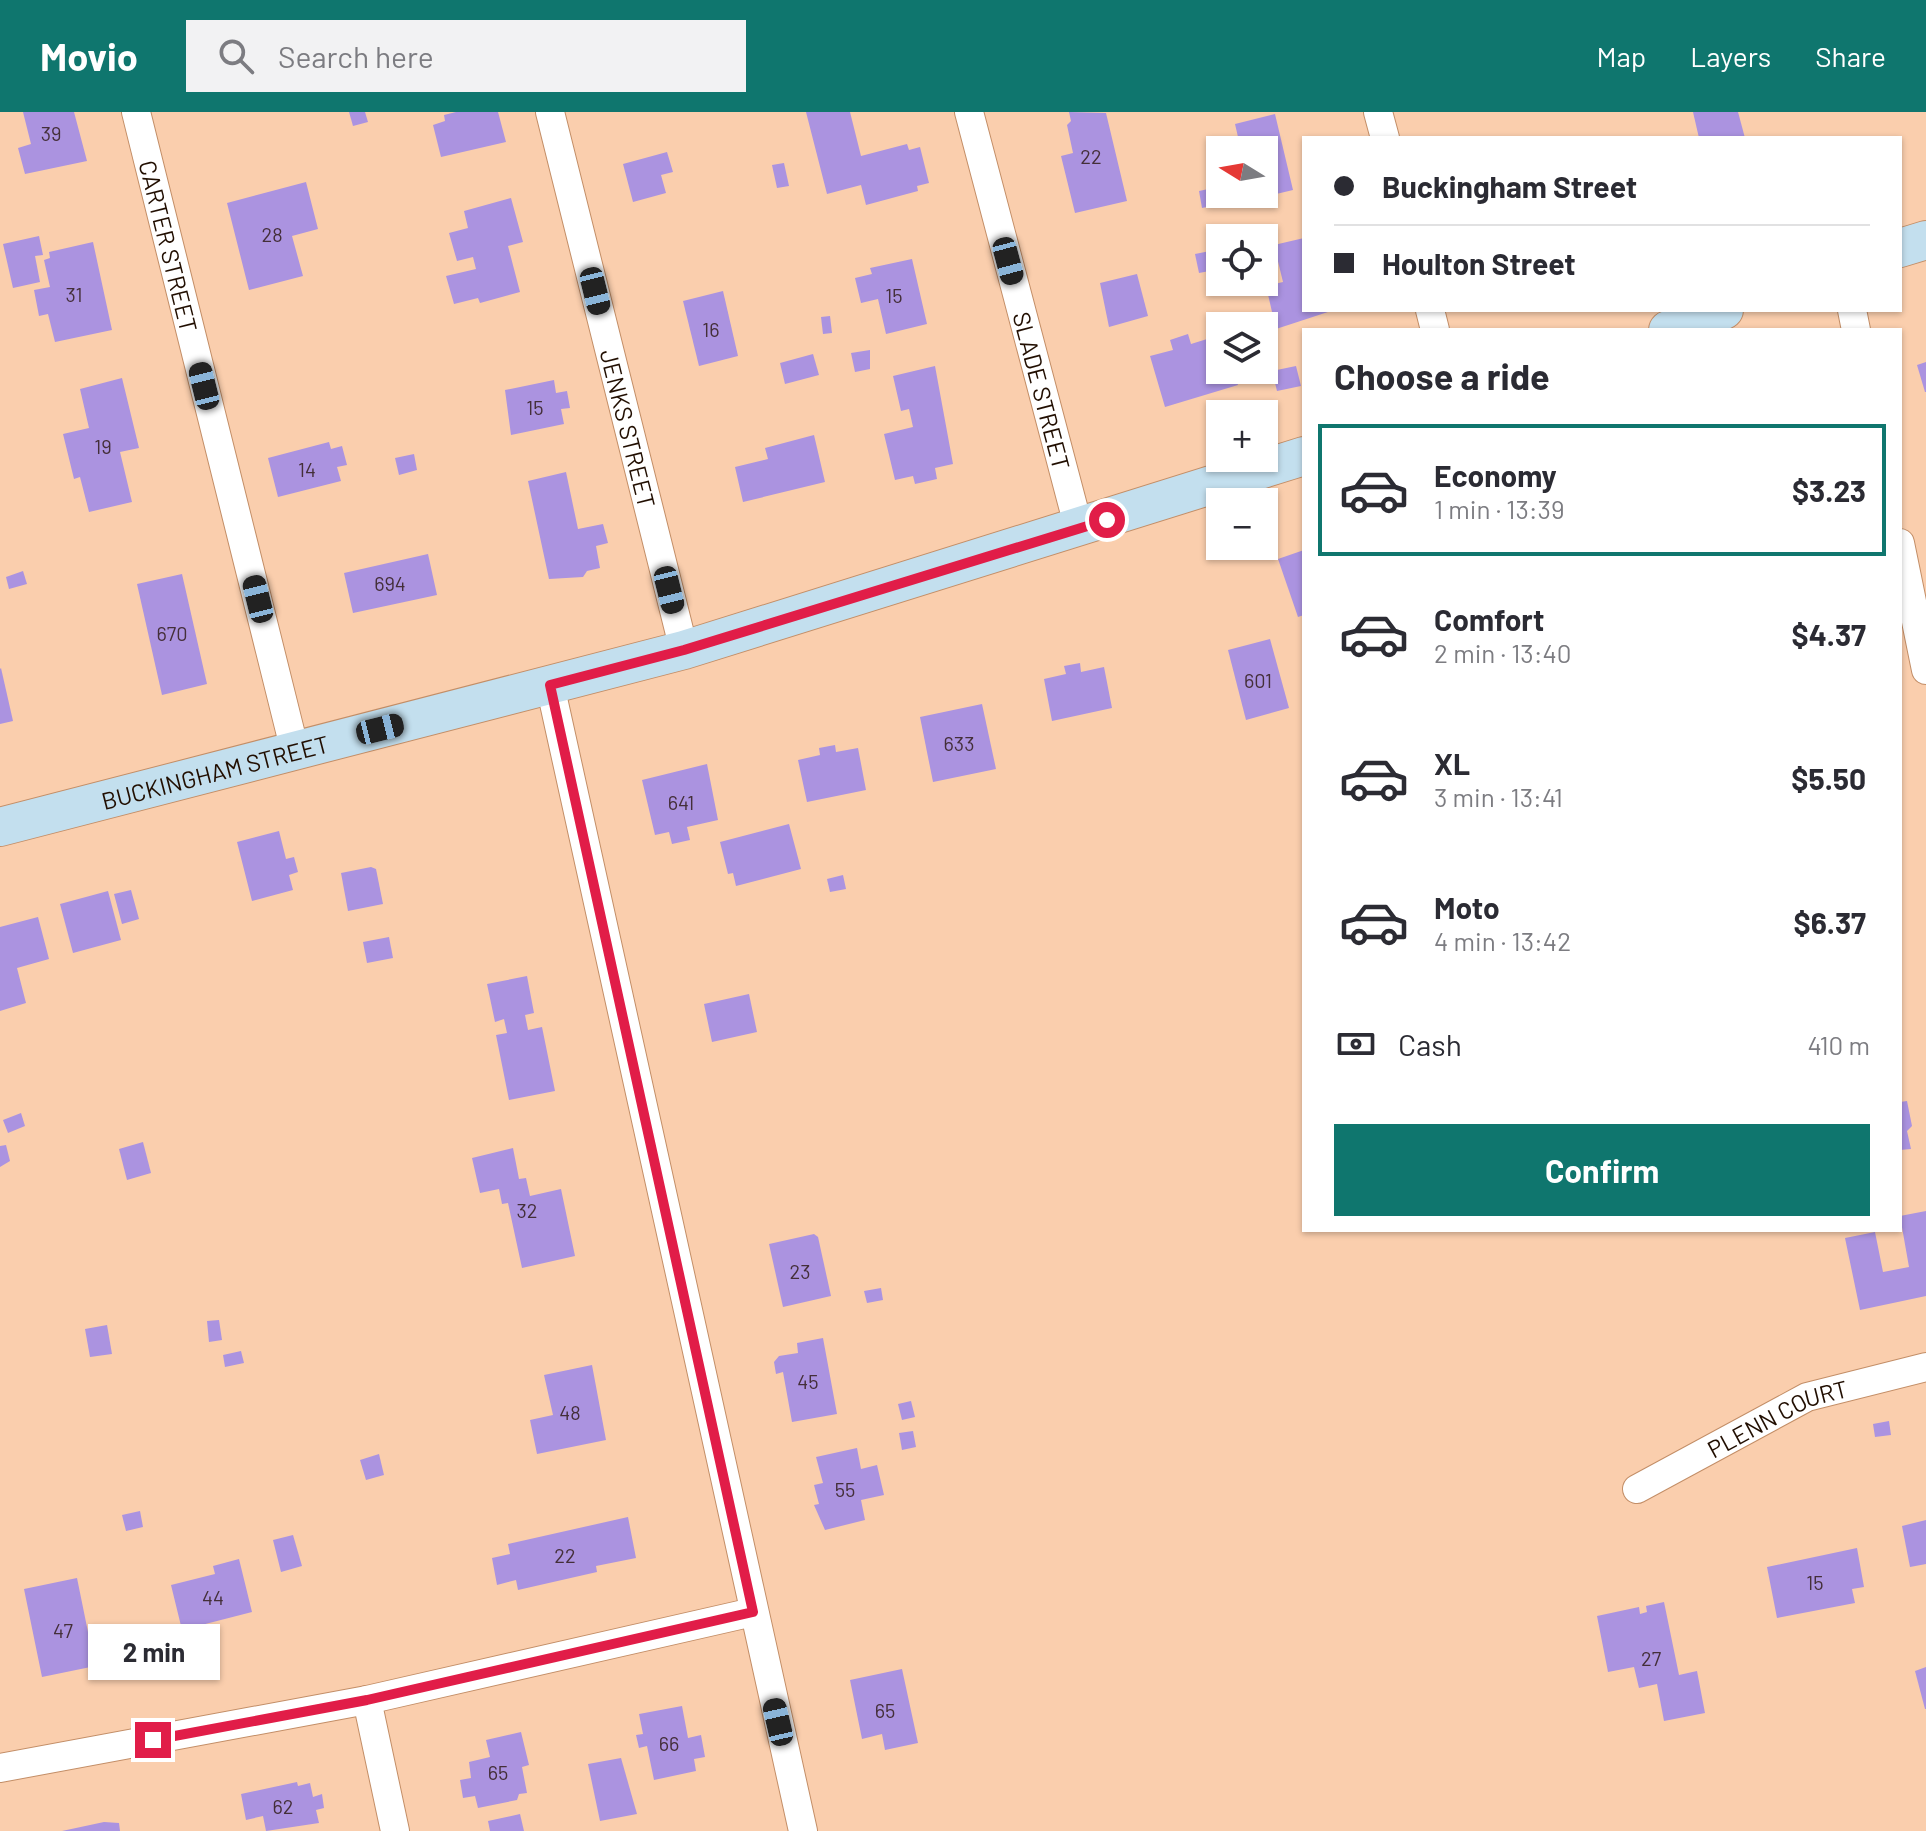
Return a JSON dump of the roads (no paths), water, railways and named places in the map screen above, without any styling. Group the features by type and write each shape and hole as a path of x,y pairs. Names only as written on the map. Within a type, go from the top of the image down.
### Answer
{"main road":[{"path":"1902,247 1926,240"},
{"path":"1674,328 1718,312"},
{"name":"BUCKINGHAM STREET","path":"0,827 684,650 1079,529 1302,457"}],"street":[{"name":"CARTER STREET","path":"136,112 295,751"},
{"name":"JENKS STREET","path":"550,112 684,650"},
{"name":"SLADE STREET","path":"969,112 1079,529"},
{"path":"1378,112 1384,136"},
{"path":"1902,553 1926,670"},
{"path":"550,685 803,1831"},
{"name":"PLENN COURT","path":"1637,1489 1807,1397 1926,1367"},
{"path":"0,1768 367,1700 753,1612"},
{"path":"367,1700 395,1831"}]}
